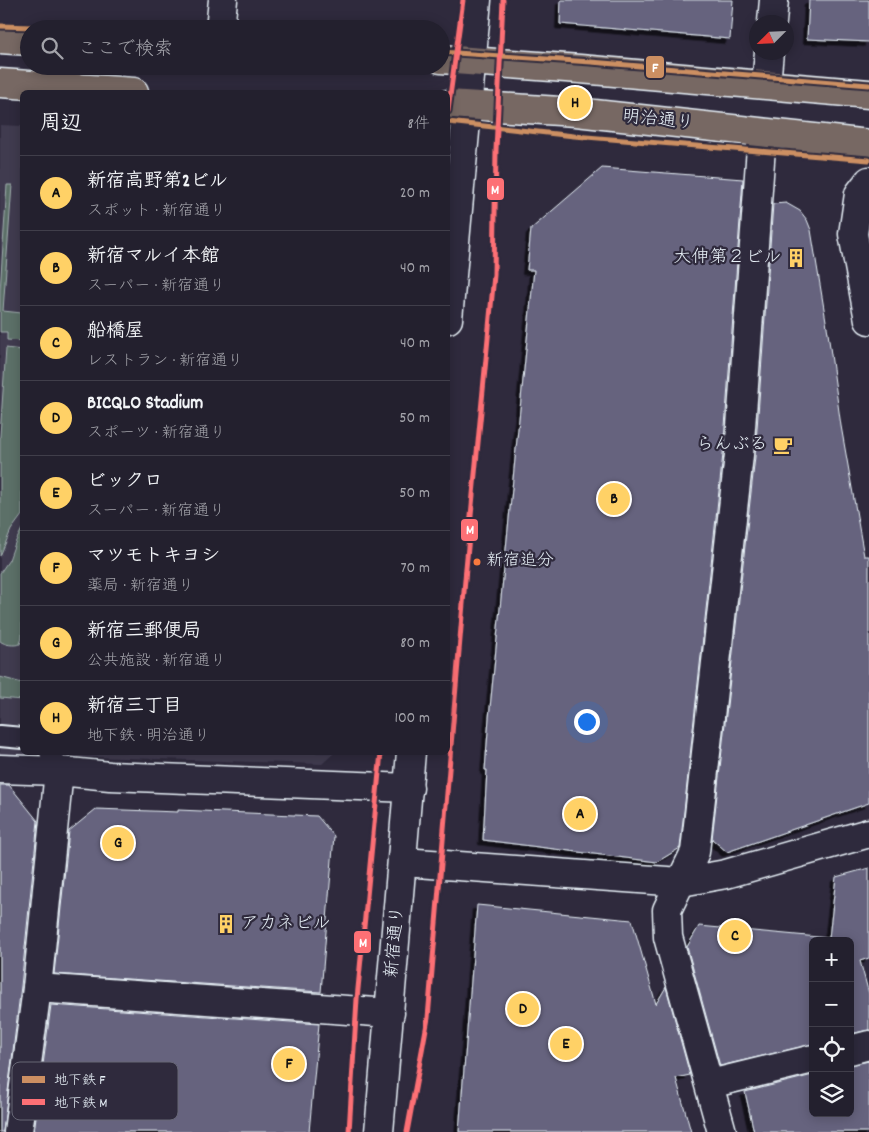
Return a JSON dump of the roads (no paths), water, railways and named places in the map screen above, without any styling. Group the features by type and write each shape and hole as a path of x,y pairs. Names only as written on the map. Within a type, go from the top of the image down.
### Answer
{"main road":[{"path":"0,39 20,40"},
{"path":"450,59 869,94"},
{"path":"0,83 104,90"},
{"name":"明治通り","path":"457,105 576,112 869,144"}],"street":[{"path":"221,20 223,0"},
{"path":"450,271 457,105 471,60 477,0"},
{"path":"773,15 774,0"},
{"path":"766,84 768,60"},
{"path":"722,1132 668,937 667,910 696,852 739,455 762,133"},
{"path":"869,181 858,194 853,234 869,320"},
{"name":"新宿通り","path":"379,1132 411,755"},
{"path":"27,1062 37,988 55,762"},
{"path":"0,769 55,762 110,776 408,788"},
{"path":"402,862 682,882 726,874 869,833"},
{"path":"37,988 390,1013"},
{"path":"854,1049 869,1045"},
{"path":"710,1084 809,1060"}],"lane":[{"path":"0,736 20,738"}],"metro line":[{"name":"M","path":"450,96 463,0"},
{"name":"M","path":"407,1132 428,1018 466,568 494,275 496,150 503,0"},
{"name":"F","path":"0,26 20,27"},
{"name":"F","path":"450,53 869,85"},
{"name":"F","path":"450,122 574,136 869,160"},
{"name":"M","path":"349,1132 357,999 381,755"}],"place":[{"name":"新宿三丁目","path":"575,103"},
{"name":"大伸第２ビル","path":"796,258"},
{"name":"らんぶる","path":"783,445"},
{"name":"新宿マルイ本館","path":"614,499"},
{"name":"新宿追分","path":"477,562"},
{"name":"新宿高野第2ビル","path":"580,814"},
{"name":"新宿三郵便局","path":"118,843"},
{"name":"アカネビル","path":"226,924"},
{"name":"船橋屋","path":"735,936"},
{"name":"BICQLO Stadium","path":"523,1009"},
{"name":"ビックロ","path":"566,1044"},
{"name":"マツモトキヨシ","path":"289,1064"}]}
